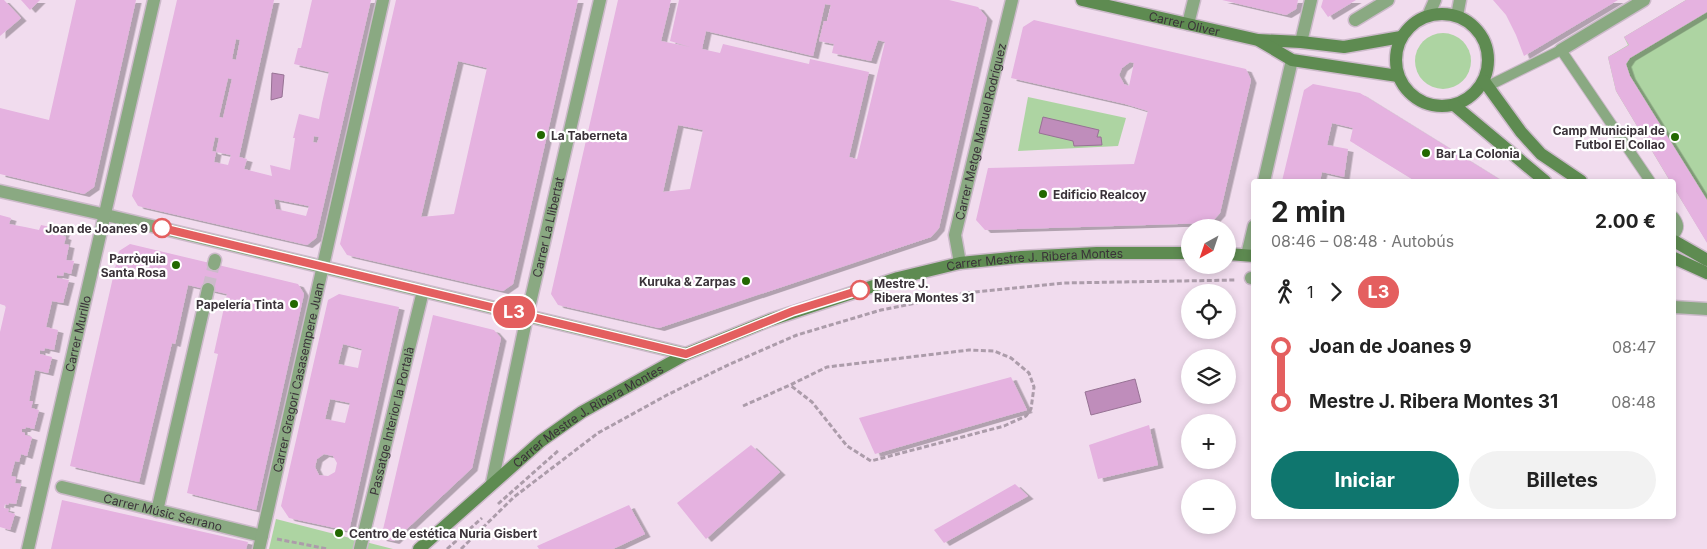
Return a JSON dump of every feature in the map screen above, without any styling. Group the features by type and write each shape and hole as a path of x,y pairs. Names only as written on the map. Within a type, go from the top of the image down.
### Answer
{"main road":[{"name":"Carrer Oliver","path":"1082,0 1258,40 1344,47 1401,37"},
{"path":"1443,13 1457,16 1474,26 1485,42 1489,62 1486,84 1471,96 1454,105 1431,106 1417,100 1406,90 1398,76 1395,56 1401,37 1410,26 1428,16 1443,13"},
{"name":"Carrer Oliver","path":"1258,40 1292,60 1398,76"},
{"path":"1486,84 1521,132 1541,154 1578,179"},
{"path":"1454,105 1543,179"},
{"path":"1676,242 1707,260"},
{"name":"Carrer Mestre J. Ribera Montes","path":"419,549 492,483 565,423 608,396 686,354 793,311 898,278 960,263 1021,257 1097,253 1181,252"},
{"path":"1236,255 1250,256"},
{"path":"1676,259 1707,273"}],"street":[{"name":"Carrer Murillo","path":"28,549 154,0"},
{"name":"Carrer Gregori Casasempere Juan","path":"259,549 383,0"},
{"name":"Carrer La Llibertat","path":"492,483 527,316 600,0"},
{"name":"Carrer Metge Manuel Rodríguez","path":"960,263 955,235 1012,0"},
{"path":"1188,24 1194,0"},
{"path":"1301,42 1311,0"},
{"path":"1355,20 1388,0"},
{"path":"1428,16 1435,0"},
{"path":"1457,16 1460,0"},
{"path":"1561,50 1644,0"},
{"path":"1264,179 1292,60"},
{"path":"0,191 686,354"},
{"path":"157,511 208,289"},
{"name":"Passatge Interior la Portalà","path":"360,549 423,291"},
{"path":"1676,308 1707,309"},
{"name":"Carrer Músic Serrano","path":"62,486 262,536"}],"lane":[{"path":"1486,84 1561,50 1649,179"}],"path":[{"path":"461,549 514,497 598,432 730,364 797,336 881,310 966,293 1064,283 1251,278"},
{"path":"743,406 790,386 827,367 968,350 994,350 1010,358 1029,373 1034,387 1031,409 1026,416 1012,423 871,461 847,446 812,402 790,386"},
{"path":"494,507 562,448"},
{"path":"447,549 487,513"},
{"path":"262,536 328,549"}],"green space":[{"name":"Camp Municipal de Futbol El Collao","path":"1686,0 1707,0 1707,242 1676,191 1676,179 1669,179 1616,91 1608,57 1628,45 1624,37"},
{"path":"1443,33 1454,35 1463,41 1469,50 1471,61 1469,72 1463,81 1454,87 1443,89 1432,87 1423,81 1417,72 1415,61 1417,50 1423,41 1432,35"},
{"path":"1028,97 1126,118 1118,146 1018,151"},
{"path":"276,519 393,549 269,549"}],"shaded area":[{"path":"272,73 284,75 282,97 271,100"},
{"path":"1043,117 1099,130 1097,137 1101,137 1102,145 1074,146 1073,141 1039,133"},
{"path":"1135,379 1141,402 1091,415 1085,392"}],"building":[{"path":"0,0 4,0 21,18 0,36"},
{"path":"21,0 40,0 30,10"},
{"path":"76,0 136,0 94,187 84,194 0,174 0,108 49,120"},
{"path":"177,0 274,0 239,157 247,159 244,169 272,176 270,165 290,170 295,138 293,138 299,114 319,119 329,72 294,64 298,48 301,48 312,0 371,0 316,238 307,245 138,206 132,196","holes":["236,39 240,40 236,60 232,59","228,78 232,79 223,118 219,117","314,136 319,137 317,143 313,142","215,137 219,138 216,152 212,151","216,152 231,155 228,165 214,162","274,199 309,206 306,216 276,209"]},
{"path":"396,0 578,0 513,284 503,291 347,255 340,244","holes":["458,61 487,68 454,214 421,217"]},
{"path":"618,0 671,0 661,41 690,47 670,41 679,0 949,0 978,7 987,18 939,228 931,237 659,328 558,305 551,294","holes":["825,4 831,5 827,21 824,21 819,41 834,44 832,53 871,61 878,40 885,42 857,159 849,157 869,72 810,59 809,64 723,44 720,53 702,49 706,31 813,56","678,125 703,130 690,189 663,192"]},
{"path":"1222,0 1298,0 1296,9 1286,15"},
{"path":"1323,0 1356,0 1328,17 1321,7"},
{"path":"1493,0 1618,0 1524,56 1506,15"},
{"path":"1686,0 1707,0 1707,12 1630,58 1626,64 1630,76 1707,200 1707,243 1676,191 1676,179 1669,179 1616,91 1608,57 1629,45 1624,37"},
{"path":"1034,20 1246,69 1251,80 1220,213 1215,219 1181,219 1181,224 985,230 976,220 988,168 1134,164 1148,111 1011,78 1023,27","holes":["1130,62 1134,63 1129,86 1124,84 1119,75 1122,68"]},
{"path":"1313,84 1360,93 1499,179 1412,179 1350,141 1353,128 1332,123 1327,145 1348,149 1344,177 1322,172 1320,179 1282,179 1304,90"},
{"path":"0,215 11,218 9,224 39,230 41,225 65,230 63,236 66,237 64,244 69,245 66,260 74,261 71,274 64,272 63,276 57,275 57,278 69,280 63,303 52,301 46,327 58,330 54,350 45,348 44,351 40,350 40,354 52,357 48,373 35,370 29,401 33,401 31,408 39,410 34,429 26,427 22,429 25,435 32,437 27,456 21,454 19,462 15,461 11,476 16,477 15,483 21,484 16,504 5,504 4,508 9,509 8,512 15,514 10,530 0,527 0,332 6,306 0,304"},
{"path":"130,244 298,284 304,294 256,510 187,493 218,354 214,353 227,294 188,285 175,344 172,343 139,482 70,466 119,251"},
{"path":"339,294 399,307 349,531 289,518 281,506 328,300","holes":["343,344 362,349 358,368 338,364","330,399 350,403 345,423 325,419","324,454 333,456 337,463 335,472 328,476 319,475 315,467 317,459"]},
{"path":"433,315 494,330 501,338 472,468 394,541 381,538"},
{"path":"1011,377 1027,410 875,454 859,418"},
{"path":"1149,425 1158,465 1098,479 1089,445"},
{"path":"751,445 780,472 706,539 677,503"},
{"path":"1015,484 1028,496 944,543 934,530"},
{"path":"62,500 248,542 246,549 51,549"},
{"path":"629,505 645,534 613,549 539,549 537,546"}],"tunnel":[{"path":"208,289 214,264"}],"bus line":[{"name":"L3","path":"162,228 686,354 793,311 860,290"}],"place":[{"name":"La Taberneta","path":"541,135"},
{"name":"Camp Municipal de Futbol El Collao","path":"1675,137"},
{"name":"Bar La Colonia","path":"1426,153"},
{"name":"Edificio Realcoy","path":"1043,194"},
{"name":"Joan de Joanes 9","path":"162,228"},
{"name":"Parròquia Santa Rosa","path":"176,265"},
{"name":"Kuruka & Zarpas","path":"746,281"},
{"name":"Mestre J. Ribera Montes 31","path":"860,290"},
{"name":"Papelería Tinta","path":"294,304"},
{"name":"Centro de estética Nuria Gisbert","path":"339,533"}]}
